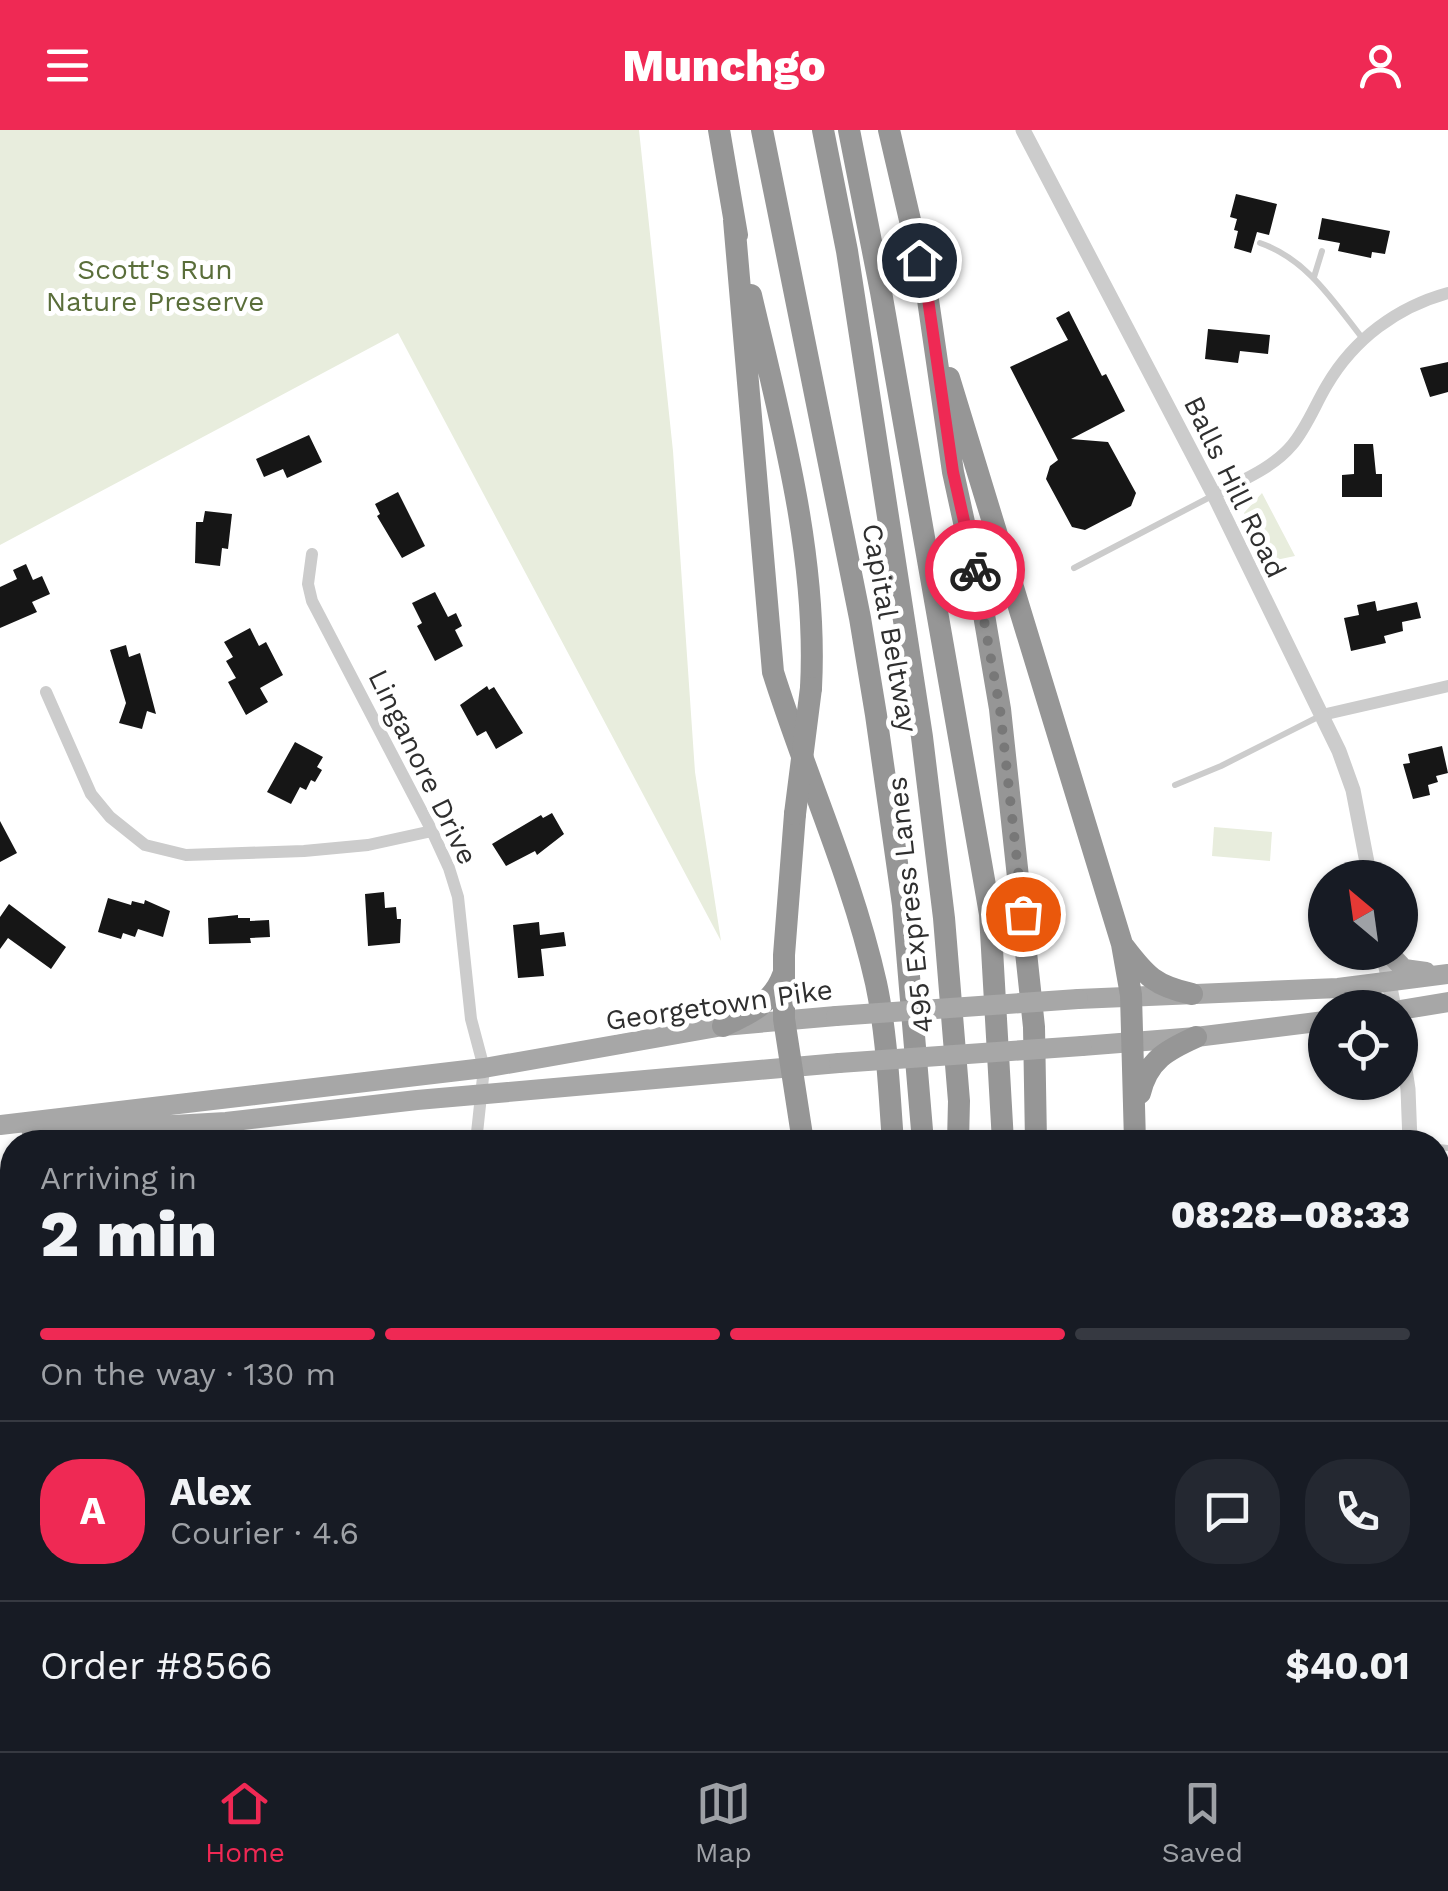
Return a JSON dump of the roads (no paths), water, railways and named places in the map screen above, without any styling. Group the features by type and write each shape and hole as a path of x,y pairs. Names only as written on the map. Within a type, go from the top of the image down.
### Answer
{"highway":[{"path":"719,130 734,220 782,425 808,576 811,688 795,814 784,971 784,1020 801,1130"},
{"name":"Capital Beltway","path":"762,130 873,696 902,905 923,1130"},
{"name":"495 Express Lanes","path":"824,130 847,251 922,736 944,918 958,1130"},
{"path":"849,130 885,311 990,914 1002,1130"},
{"path":"888,130 949,377 1122,944 1131,995 1135,1130"},
{"path":"734,220 773,672 844,872 877,987 892,1130"},
{"path":"927,292 953,472 983,609 1005,743 1034,1027 1036,1130"},
{"path":"1122,944 1153,981 1192,994"},
{"path":"723,1026 767,1001 778,988 784,971"},
{"path":"1136,1111 1144,1076 1155,1059 1196,1037"}],"main road":[{"path":"1409,970 1448,974"},
{"name":"Georgetown Pike","path":"0,1129 484,1068 723,1026 1131,995 1291,990 1448,974"},
{"path":"1418,1006 1448,1002"},
{"name":"Georgetown Pike","path":"104,1130 791,1067 1196,1037 1308,1024"}],"street":[{"name":"Balls Hill Road","path":"1023,130 1214,495 1304,686 1322,715 1353,790 1367,860"},
{"path":"1214,495 1273,464 1290,448 1304,430 1329,381 1363,339 1407,308 1448,293"},
{"name":"Linganore Drive","path":"312,554 308,584 312,601 432,831 458,896 471,1020 484,1068"},
{"path":"1322,715 1448,686"},
{"path":"46,692 91,794 110,817 145,845 186,856 304,851 368,845 432,831"},
{"path":"1387,970 1391,990"},
{"path":"477,1130 484,1068"},
{"path":"1409,1100 1410,1130"}],"lane":[{"path":"1260,243 1281,250 1314,277 1363,339"},
{"path":"1314,277 1322,251"},
{"path":"1074,568 1214,495"},
{"path":"1175,785 1322,715"}],"park label":[{"name":"Scott's Run Nature Preserve","path":"155,285"}]}
